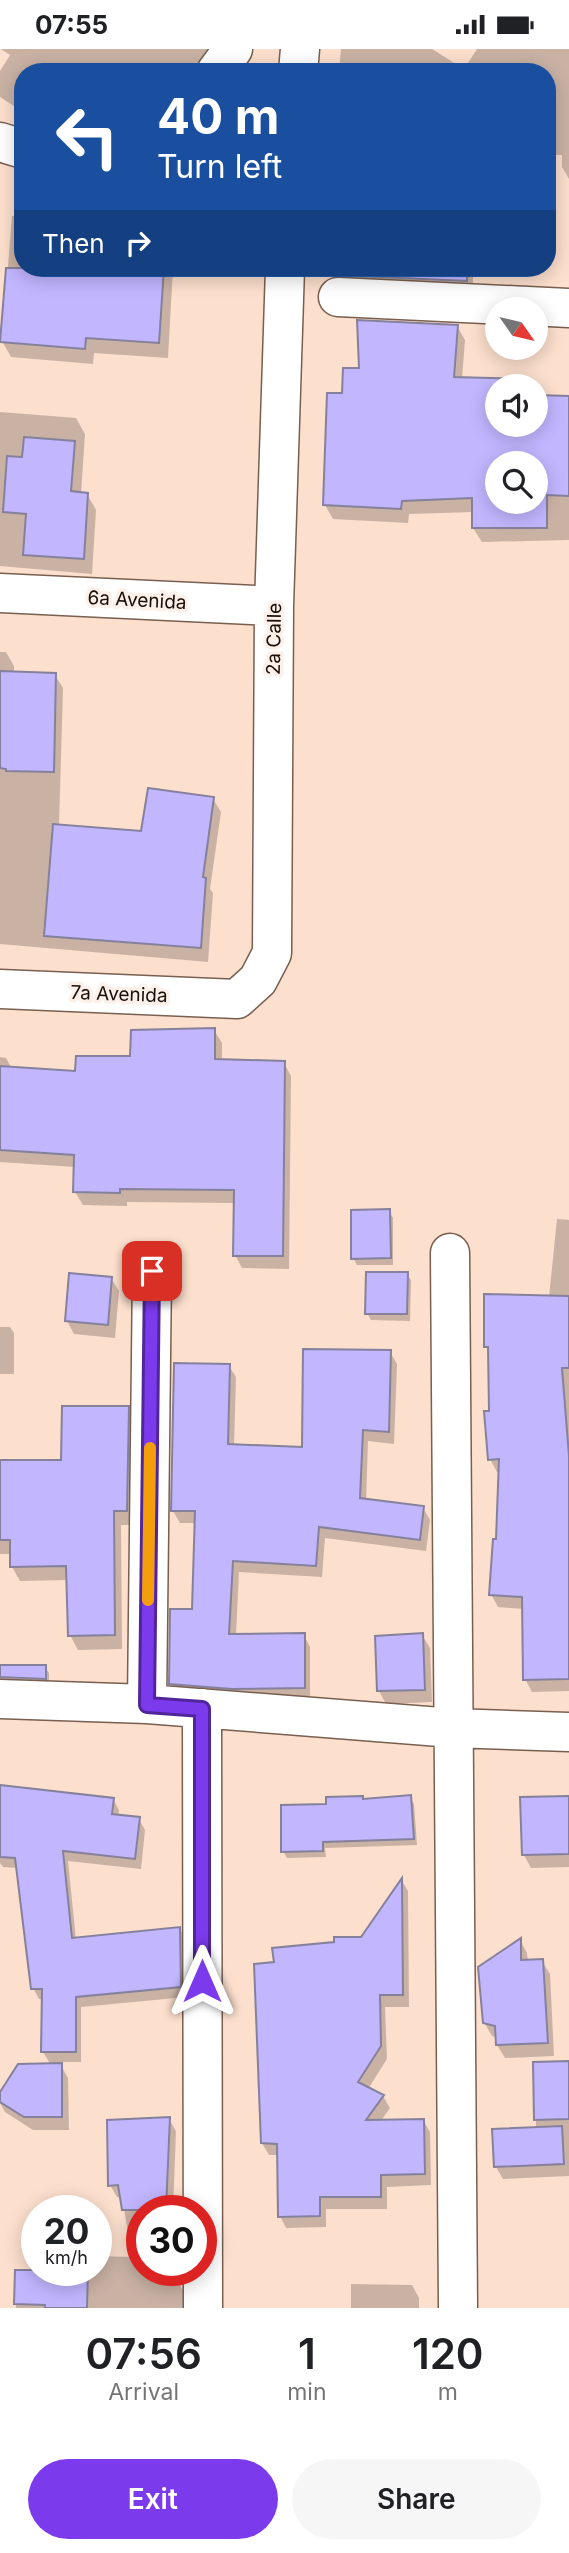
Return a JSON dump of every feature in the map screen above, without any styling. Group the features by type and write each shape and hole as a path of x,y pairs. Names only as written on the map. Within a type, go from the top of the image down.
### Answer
{"street":[{"name":"2a Calle","path":"237,999 258,979 272,953 274,606 285,277"},
{"path":"338,297 569,308"},
{"name":"6a Avenida","path":"0,593 274,606"},
{"name":"7a Avenida","path":"0,989 237,999"},
{"path":"450,1253 458,2308"},
{"path":"147,1705 152,1271"},
{"path":"0,1699 147,1705 453,1728 569,1732"},
{"path":"202,1709 203,2308"}],"building":[{"path":"6,268 14,268 14,277 163,277 159,343 86,338 85,349 0,342"},
{"path":"378,277 467,277 467,281"},
{"path":"357,320 458,325 454,377 485,378 485,437 548,437 548,395 569,396 569,496 548,495 548,451 485,451 485,514 547,514 547,528 472,528 472,498 402,501 401,509 323,505 327,393 342,393 343,368 359,368"},
{"path":"24,437 75,441 71,491 88,493 84,559 23,555 26,514 3,512 7,456 22,457"},
{"path":"0,671 56,673 54,772 6,771 0,768"},
{"path":"148,788 214,797 203,877 206,878 201,948 44,936 53,824 141,831"},
{"path":"215,1028 215,1059 285,1061 283,1256 233,1256 234,1190 120,1189 120,1193 73,1192 74,1155 0,1150 0,1066 75,1071 76,1056 130,1056 131,1030"},
{"path":"390,1209 391,1258 351,1259 351,1210"},
{"path":"366,1272 408,1272 407,1314 365,1314"},
{"path":"69,1273 112,1277 108,1325 65,1321"},
{"path":"484,1294 569,1296 569,1368 562,1368 569,1456 569,1679 523,1680 522,1597 489,1595 493,1539 496,1539 499,1459 488,1460 484,1411 489,1411 488,1347 484,1347"},
{"path":"303,1349 391,1350 389,1432 363,1430 360,1498 424,1506 420,1540 319,1527 316,1566 233,1561 229,1634 305,1633 305,1688 232,1689 169,1684 170,1609 192,1609 195,1511 171,1511 174,1363 230,1364 228,1444 302,1447"},
{"path":"62,1406 129,1406 127,1511 114,1511 115,1635 68,1636 66,1566 10,1567 10,1540 0,1540 0,1460 61,1460"},
{"path":"423,1633 425,1690 377,1691 375,1636"},
{"path":"0,1665 46,1665 46,1679 0,1677"},
{"path":"0,1785 114,1798 112,1814 140,1817 135,1859 63,1851 72,1938 180,1927 181,1987 76,1997 76,2052 41,2052 42,1989 31,1989 15,1858 0,1857"},
{"path":"411,1795 414,1839 323,1842 323,1851 281,1852 281,1805 326,1804 326,1797 363,1796 363,1799"},
{"path":"569,1796 569,1854 522,1855 520,1797"},
{"path":"402,1878 403,1995 380,1995 381,2046 358,2082 384,2095 366,2120 424,2119 425,2174 381,2175 381,2197 320,2197 320,2216 278,2217 277,2144 261,2143 254,1964 274,1962 272,1948 334,1942 334,1937 361,1937"},
{"path":"521,1938 521,1960 543,1959 548,2043 496,2045 495,2026 483,2023 478,1967"},
{"path":"569,2061 569,2119 534,2120 533,2062"},
{"path":"62,2063 62,2117 24,2117 0,2102 0,2092 18,2064"},
{"path":"170,2117 167,2195 126,2195 126,2210 122,2210 118,2185 108,2186 107,2120"},
{"path":"562,2126 564,2164 494,2167 492,2129"},
{"path":"15,2270 21,2270 21,2286 88,2286 87,2308 45,2308 45,2305 14,2304"}],"slow traffic":[{"path":"148,1600 150,1448"}],"route":[{"path":"152,1271 147,1705 202,1709 202,1981"}]}
